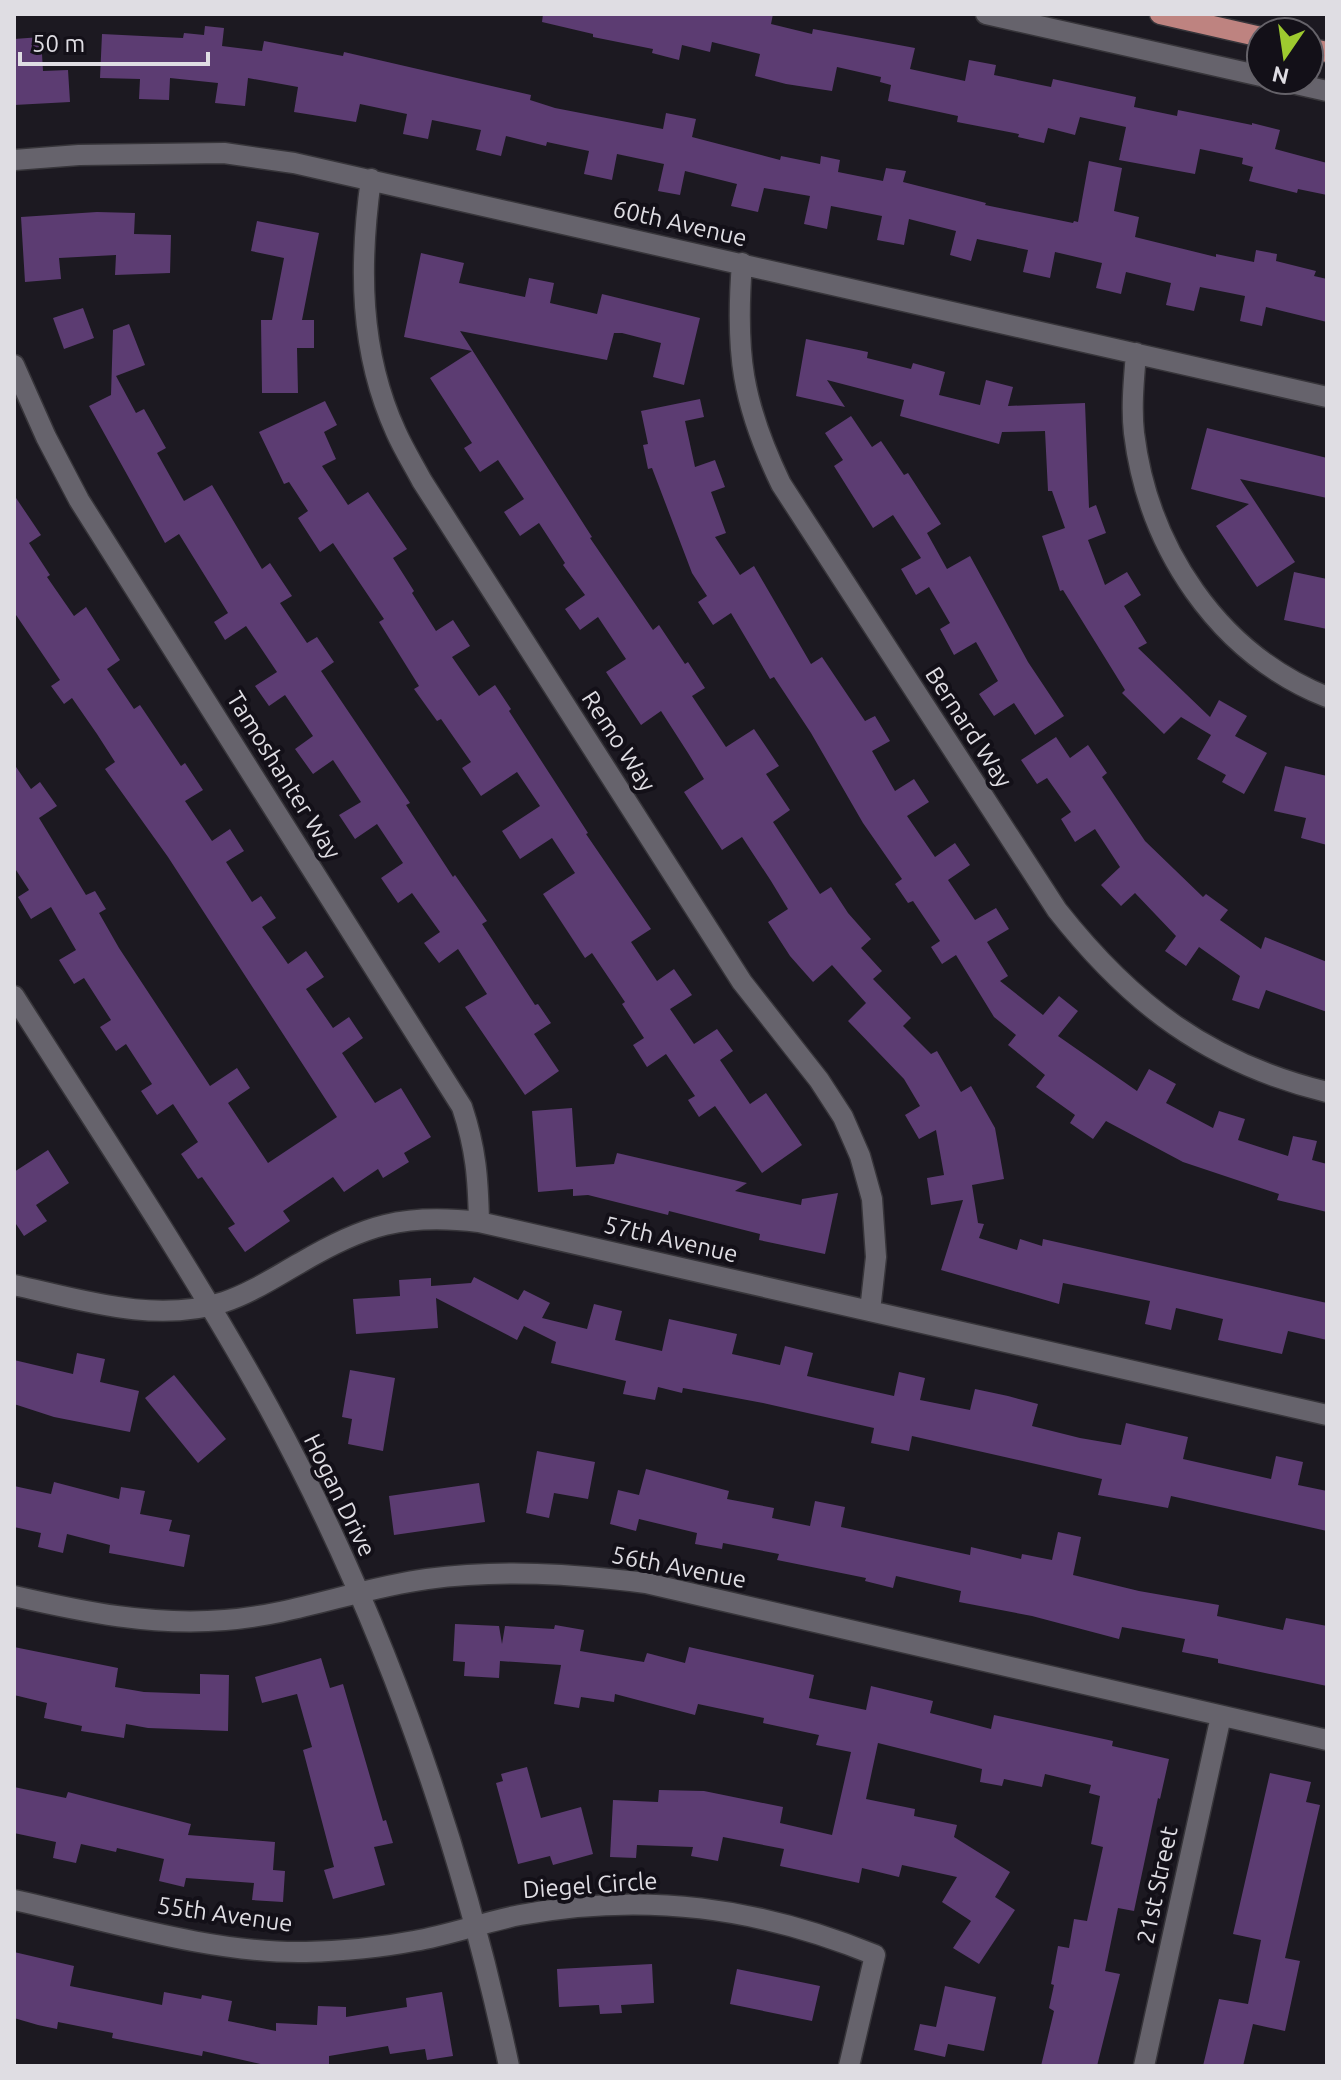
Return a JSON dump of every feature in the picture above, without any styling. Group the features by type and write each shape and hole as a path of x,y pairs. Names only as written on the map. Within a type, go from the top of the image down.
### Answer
{"main road":[{"path":"1160,14 1245,33"}],"street":[{"path":"986,14 1245,72"},
{"name":"60th Avenue","path":"14,160 79,155 224,153 294,163 1327,397"},
{"name":"Remo Way","path":"371,179 362,260 363,302 377,378 395,431 422,481 742,982 819,1080 843,1117 860,1156 872,1199 876,1257 870,1311"},
{"name":"Bernard Way","path":"742,263 738,313 740,359 748,404 781,484 1057,910 1091,953 1131,992 1169,1022 1252,1068 1327,1092"},
{"path":"1136,353 1134,430 1142,479 1157,527 1180,571 1206,607 1240,643 1280,673 1327,697"},
{"name":"Tamoshanter Way","path":"14,365 46,437 79,500 462,1107 473,1139 477,1166 479,1222"},
{"name":"Hogan Drive","path":"14,996 211,1306 276,1423 358,1592 414,1731 477,1926 509,2066"},
{"name":"57th Avenue","path":"14,1285 143,1311 181,1311 211,1306 253,1291 334,1243 368,1228 404,1220 441,1217 479,1222 1327,1415"},
{"name":"56th Avenue","path":"14,1596 93,1614 155,1621 211,1621 286,1611 358,1592 427,1579 500,1573 573,1574 646,1583 1327,1740"},
{"name":"21st Street","path":"1144,2066 1221,1716"},
{"name":"55th Avenue","path":"14,1900 246,1949 302,1952 359,1950 416,1941 477,1926"},
{"name":"Diegel Circle","path":"477,1926 567,1907 669,1904 742,1913 828,1936 875,1955 849,2066"}],"building":[{"path":"543,14 773,14 771,24 812,34 813,29 915,48 910,69 965,81 969,60 996,65 994,75 1051,87 1053,79 1136,97 1134,107 1177,116 1178,110 1252,123 1280,130 1275,149 1327,163 1327,195 1298,189 1297,193 1249,181 1253,167 1242,164 1243,158 1200,149 1195,174 1119,160 1126,127 1080,117 1075,135 1048,128 1044,143 1018,137 1019,134 957,122 958,116 888,101 891,85 880,82 881,77 837,67 832,91 786,84 755,76 760,54 712,42 710,52 682,45 679,60 652,53 653,49 593,37 593,34 542,22"},
{"path":"205,26 224,28 222,46 262,51 264,41 343,56 344,52 531,95 530,100 555,108 663,129 666,113 696,119 692,137 780,160 781,156 820,164 821,156 840,160 838,172 883,181 886,168 906,171 903,182 985,205 1073,223 1078,222 1089,161 1122,168 1114,211 1139,217 1135,237 1216,257 1216,254 1254,262 1256,250 1277,254 1276,261 1316,271 1314,276 1327,279 1327,322 1266,307 1262,326 1240,321 1245,296 1200,287 1194,311 1166,305 1171,283 1126,272 1121,294 1096,288 1102,263 1055,252 1050,278 1023,272 1028,250 977,239 971,261 950,255 956,231 909,219 904,245 877,240 882,216 831,206 827,229 804,224 810,196 764,188 758,212 731,206 737,184 685,171 680,195 658,191 664,164 617,154 612,180 584,174 589,151 547,142 546,146 506,136 501,156 476,150 481,130 432,120 428,139 403,134 407,114 360,104 356,122 294,112 298,87 248,78 245,106 215,103 218,83 170,78 169,100 139,99 140,79 100,78 102,34 183,38 184,33 204,35"},
{"path":"41,37 43,71 68,70 70,102 14,105 14,39"},
{"path":"135,213 134,234 171,235 170,273 115,275 116,255 59,258 61,279 25,282 21,217"},
{"path":"257,221 319,233 302,320 314,320 314,348 297,348 298,393 262,393 261,320 272,320 284,258 251,251"},
{"path":"421,253 464,263 459,283 525,297 529,278 554,283 550,303 597,314 602,294 700,318 684,385 653,377 661,343 622,333 614,333 607,360 460,331 590,538 653,630 659,625 705,688 692,696 726,747 754,729 779,766 766,774 790,810 773,822 820,894 831,887 871,939 861,948 882,971 873,979 911,1018 903,1026 931,1054 937,1051 961,1092 971,1086 995,1128 1004,1179 972,1185 978,1223 984,1224 979,1238 1017,1250 1020,1239 1042,1246 1043,1239 1327,1303 1327,1340 1288,1331 1282,1354 1218,1340 1223,1319 1176,1308 1171,1330 1145,1324 1150,1301 1063,1283 1059,1304 941,1270 963,1200 931,1205 927,1178 944,1175 936,1130 919,1139 905,1115 920,1106 904,1079 848,1021 866,1003 832,965 813,982 790,956 768,922 788,909 742,837 722,850 684,792 704,779 661,711 641,725 606,672 626,659 598,617 580,630 565,609 585,595 539,523 520,536 504,512 524,499 498,460 480,472 464,448 472,443 430,378 472,351 404,337"},
{"path":"83,308 94,338 64,349 53,318"},
{"path":"129,324 145,365 116,376 136,413 144,409 166,448 157,453 184,501 212,485 262,569 270,563 292,596 280,603 307,643 317,637 334,662 321,671 410,803 406,805 453,877 455,875 487,921 482,924 535,1005 538,1004 551,1023 534,1034 559,1071 525,1095 465,1007 487,994 458,949 439,963 424,943 440,932 412,893 398,903 381,878 403,863 377,824 355,839 339,815 361,802 333,760 313,774 295,749 313,736 285,695 269,706 255,686 277,672 246,626 225,640 214,622 228,613 179,534 165,543 89,406 111,395 113,330"},
{"path":"806,339 868,352 867,358 911,369 913,363 945,372 939,395 980,405 986,380 1013,387 1008,406 1085,403 1089,508 1096,505 1106,533 1088,540 1105,585 1127,572 1141,595 1124,606 1147,643 1138,648 1210,717 1219,700 1247,716 1235,736 1267,753 1244,794 1222,782 1226,775 1197,759 1211,735 1181,717 1164,734 1122,693 1125,690 1063,590 1060,591 1042,536 1065,528 1052,491 1048,491 1045,431 1002,432 999,444 900,416 904,400 827,380 845,407 796,396"},
{"path":"700,399 704,417 685,421 695,467 715,460 725,487 711,492 726,533 715,537 740,575 754,566 811,664 822,657 865,721 875,716 890,741 872,751 895,791 914,779 929,802 907,816 935,857 955,843 970,865 948,880 975,920 996,908 1009,929 987,942 1008,976 1000,981 1043,1015 1059,996 1078,1011 1058,1036 1137,1091 1149,1069 1176,1084 1166,1103 1213,1128 1219,1111 1245,1119 1238,1140 1288,1156 1293,1136 1317,1141 1312,1160 1327,1164 1327,1212 1277,1200 1279,1194 1183,1162 1106,1121 1093,1139 1070,1123 1075,1115 1036,1087 1045,1075 1008,1045 1016,1035 994,1017 956,955 942,964 931,947 940,941 913,901 908,903 895,884 902,879 863,823 811,733 774,677 770,679 731,613 713,625 698,602 707,596 692,573 652,468 648,469 643,445 648,444 641,411"},
{"path":"325,401 337,425 324,432 336,459 322,466 348,505 368,492 407,549 393,558 436,631 453,620 470,646 452,657 479,696 495,685 511,709 509,711 586,834 651,929 631,942 657,981 674,969 692,995 670,1009 694,1044 717,1029 733,1051 720,1060 750,1104 766,1093 802,1145 762,1173 715,1106 699,1117 688,1100 695,1096 666,1054 647,1067 633,1045 644,1038 622,1004 625,1002 592,953 585,958 543,894 575,873 552,838 520,859 502,831 540,806 517,772 481,796 462,768 471,762 441,719 437,721 414,689 419,686 379,622 384,619 333,543 320,552 298,518 308,511 289,482 284,484 259,432"},
{"path":"851,416 872,447 881,441 904,475 908,473 941,524 927,533 947,569 970,556 1028,662 1064,716 1035,735 1014,703 994,716 979,694 998,681 976,642 954,655 940,629 950,623 929,587 916,595 901,569 921,558 893,515 873,528 834,466 843,460 825,433"},
{"path":"1207,428 1327,458 1327,498 1240,479 1295,562 1257,587 1216,526 1249,504 1191,489"},
{"path":"14,495 41,535 29,543 50,575 47,577 74,616 86,607 120,660 107,669 134,709 140,705 181,766 185,763 203,790 185,801 212,841 230,829 244,851 226,862 252,902 261,896 276,918 262,927 288,964 306,951 324,977 306,989 333,1028 349,1017 363,1038 342,1053 375,1103 401,1088 431,1137 404,1153 409,1162 383,1178 378,1169 344,1192 333,1177 283,1211 290,1221 245,1252 228,1228 235,1224 202,1177 198,1179 181,1154 198,1142 173,1104 157,1115 141,1091 152,1084 126,1044 116,1051 100,1027 111,1020 84,978 74,984 59,960 76,950 51,907 31,919 18,897 29,890 14,867 14,764 31,789 40,782 57,806 39,818 86,895 95,891 106,909 99,913 119,948 210,1086 237,1068 250,1088 228,1103 268,1163 337,1117 168,857 105,769 115,762 97,734 72,698 64,704 51,686 60,680 14,612"},
{"path":"1294,572 1327,579 1327,629 1284,620"},
{"path":"1056,737 1070,758 1088,745 1107,773 1102,777 1145,841 1203,897 1206,894 1228,910 1220,920 1261,949 1265,937 1327,962 1327,1012 1266,990 1259,1009 1232,1000 1240,976 1199,947 1186,966 1165,951 1176,936 1135,893 1121,906 1101,885 1120,867 1095,829 1075,842 1061,819 1071,812 1047,778 1037,784 1021,760"},
{"path":"1285,766 1327,776 1327,845 1301,838 1306,818 1274,811"},
{"path":"572,1108 576,1167 614,1164 617,1153 747,1183 735,1191 801,1205 802,1199 838,1193 825,1254 759,1240 760,1234 669,1211 668,1215 588,1195 573,1196 573,1189 538,1192 532,1111"},
{"path":"48,1150 69,1183 36,1205 47,1221 24,1236 14,1221 14,1172"},
{"path":"474,1277 518,1300 524,1290 550,1303 542,1318 587,1329 594,1304 622,1311 615,1340 662,1351 669,1319 737,1334 732,1354 780,1365 785,1346 813,1353 807,1376 854,1387 894,1396 899,1372 925,1378 920,1400 970,1410 975,1389 1038,1404 1032,1426 1080,1438 1121,1445 1126,1423 1188,1437 1183,1459 1271,1479 1276,1456 1303,1462 1298,1485 1327,1491 1327,1531 1171,1496 1168,1508 1098,1495 1102,1479 912,1436 909,1451 871,1443 874,1428 763,1403 683,1388 682,1393 658,1387 655,1400 623,1394 626,1381 551,1363 556,1342 524,1326 517,1340 436,1298 438,1328 356,1334 353,1299 400,1296 399,1280 431,1278 431,1286 471,1283"},
{"path":"77,1353 105,1359 100,1382 139,1391 130,1432 54,1417 14,1404 14,1360 73,1374"},
{"path":"350,1370 395,1378 383,1451 348,1444 352,1419 342,1417"},
{"path":"174,1375 226,1439 198,1463 145,1398"},
{"path":"537,1451 595,1462 588,1499 554,1493 549,1518 526,1513"},
{"path":"646,1469 729,1491 727,1499 774,1508 772,1518 810,1526 815,1501 845,1507 841,1527 970,1555 971,1547 1021,1559 1022,1554 1052,1560 1058,1532 1081,1537 1073,1575 1219,1605 1217,1616 1283,1630 1286,1618 1327,1626 1327,1686 1218,1663 1218,1659 1182,1652 1185,1639 1122,1627 1119,1639 1032,1616 959,1602 961,1591 896,1576 893,1588 865,1581 866,1578 777,1560 779,1554 723,1543 722,1549 695,1544 697,1533 639,1519 636,1531 610,1524 618,1490 639,1495"},
{"path":"54,1482 119,1499 121,1487 145,1491 140,1514 172,1520 169,1531 190,1535 184,1567 109,1553 110,1545 67,1534 63,1553 38,1547 41,1533 14,1527 14,1486 51,1494"},
{"path":"479,1483 485,1522 394,1535 389,1496"},
{"path":"455,1624 499,1626 502,1644 505,1626 554,1629 555,1625 584,1630 580,1651 644,1662 647,1653 685,1663 689,1647 814,1675 809,1698 866,1710 871,1686 933,1701 930,1713 991,1729 994,1715 1113,1741 1112,1746 1169,1759 1134,1911 1118,1908 1105,1971 1120,1974 1097,2066 1041,2066 1054,2011 1049,2008 1058,1946 1069,1948 1074,1919 1087,1921 1103,1847 1091,1844 1100,1796 1089,1793 1091,1785 1045,1774 1042,1787 1004,1779 1002,1786 980,1782 982,1769 878,1743 866,1799 915,1809 914,1816 957,1825 954,1837 1010,1872 995,1897 1015,1910 979,1964 953,1948 971,1921 942,1902 957,1877 902,1865 899,1877 862,1868 859,1883 780,1866 784,1849 723,1837 718,1861 691,1856 693,1847 637,1845 636,1858 610,1857 613,1800 658,1802 659,1790 704,1791 783,1807 780,1823 832,1835 851,1752 816,1745 819,1735 763,1723 764,1718 698,1704 695,1715 615,1694 614,1702 581,1697 579,1708 554,1704 561,1665 500,1661 499,1678 464,1676 465,1662 453,1661"},
{"path":"14,1647 118,1668 115,1687 144,1692 200,1694 200,1674 229,1675 228,1731 148,1728 126,1724 124,1738 81,1731 82,1726 44,1718 47,1703 14,1695"},
{"path":"321,1658 330,1688 343,1684 383,1821 386,1820 393,1843 374,1847 385,1885 333,1899 324,1870 334,1867 303,1750 312,1747 297,1694 262,1703 255,1677"},
{"path":"527,1767 541,1818 581,1807 593,1854 553,1865 550,1856 518,1864 496,1783 503,1781 501,1774"},
{"path":"1270,1773 1311,1782 1306,1802 1320,1805 1285,1958 1300,1961 1285,2031 1253,2024 1243,2066 1203,2066 1219,1999 1248,2004 1261,1940 1233,1934"},
{"path":"14,1787 66,1798 68,1792 191,1824 188,1835 275,1842 273,1870 285,1871 283,1902 252,1900 254,1883 186,1878 184,1887 159,1881 164,1859 117,1848 116,1852 81,1844 76,1863 53,1858 56,1842 14,1833"},
{"path":"14,1952 74,1966 70,1986 162,2005 164,1992 232,2001 228,2021 276,2031 276,2023 317,2025 318,2006 346,2007 346,2017 407,2007 406,1998 442,1992 453,2056 427,2060 425,2049 390,2054 388,2046 329,2056 329,2066 269,2066 203,2051 202,2056 112,2038 113,2033 58,2022 57,2029 38,2025 14,2018"},
{"path":"652,1964 654,2003 621,2005 622,2013 600,2014 599,2005 559,2007 557,1969"},
{"path":"737,1969 820,1986 812,2021 730,2004"},
{"path":"945,1986 996,1997 984,2051 948,2044 945,2057 914,2050 920,2024 936,2027"}]}
